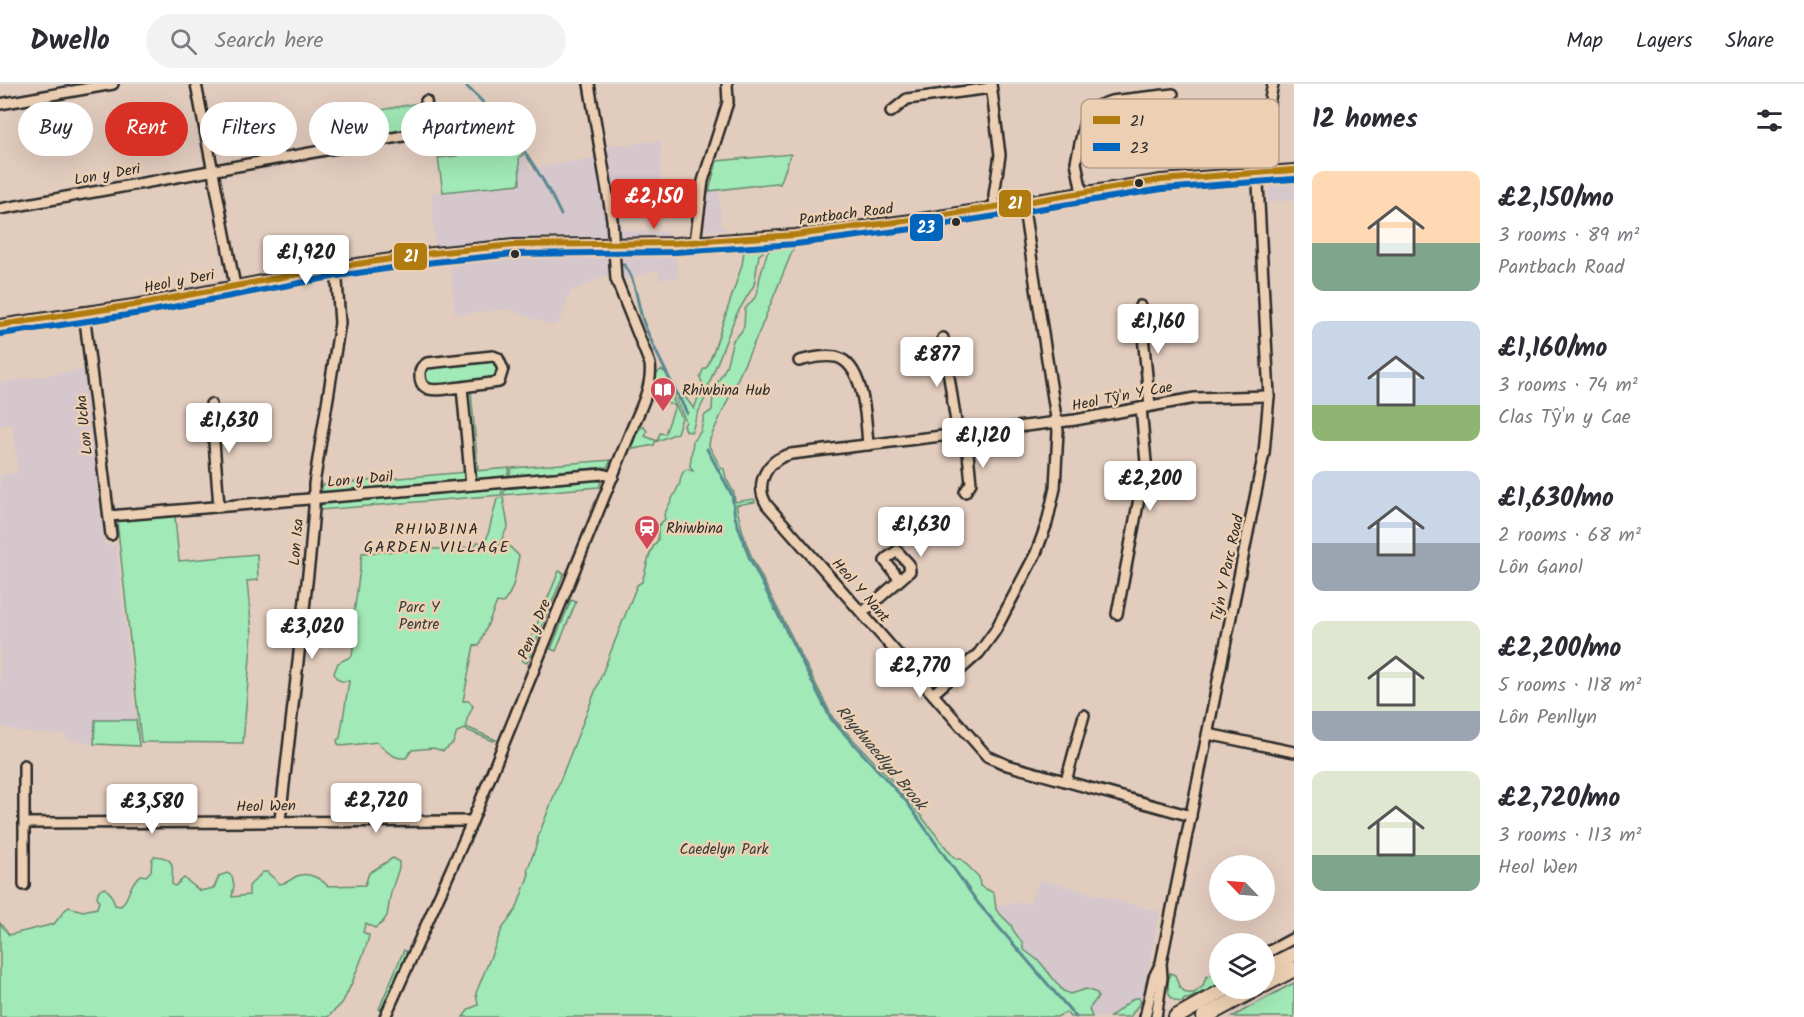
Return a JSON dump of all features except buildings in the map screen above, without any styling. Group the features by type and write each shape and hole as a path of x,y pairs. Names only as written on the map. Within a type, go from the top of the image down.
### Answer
{"highway":[{"path":"1275,964 1294,954"},
{"path":"1275,979 1294,969"},
{"path":"1176,1017 1209,999"},
{"path":"1204,1017 1238,999"}],"street":[{"path":"47,84 49,96"},
{"path":"0,104 113,84"},
{"path":"196,84 235,286"},
{"name":"Pen y Dre","path":"385,1017 472,821 613,477 644,398 651,369 615,273 612,219 589,84"},
{"path":"696,242 703,181 728,102 727,86 739,84"},
{"name":"Ty'n Y Parc Road","path":"1270,99 1273,84"},
{"path":"891,112 907,99 991,86 1000,155 994,207"},
{"path":"1129,99 1173,94"},
{"name":"Lon y Deri","path":"0,209 431,131 426,101"},
{"path":"1081,138 1077,156 1082,193"},
{"name":"Ty'n Y Parc Road","path":"1156,1017 1162,978 1161,963 1261,474 1266,435 1269,396 1257,168"},
{"name":"Pantbach Road","path":"614,245 795,235 898,223 1180,178 1294,170"},
{"path":"933,694 988,642 1036,553 1047,523 1055,488 1059,441 1023,203"},
{"name":"Heol y Deri","path":"0,325 140,304 336,267 422,254 514,245 614,245"},
{"name":"Lon Isa","path":"280,820 303,617 314,484 340,323 336,267"},
{"path":"1117,614 1146,462 1140,306"},
{"name":"Lon Ucha","path":"84,312 111,535"},
{"path":"944,338 971,483 965,492"},
{"path":"492,356 498,358 502,369 499,382 462,387 424,389 420,381 420,368 427,363 492,356"},
{"path":"799,361 829,357 842,359 846,363 861,387 868,445"},
{"path":"462,387 471,485"},
{"name":"Heol Tŷ'n Y Cae","path":"770,465 791,454 1056,423 1195,398 1269,396"},
{"path":"211,404 219,506"},
{"name":"Heol Y Nant","path":"770,465 763,477 762,485 762,493 767,505 978,746 993,760 1191,816"},
{"name":"Lon y Dail","path":"109,516 602,474 613,477"},
{"path":"862,613 900,579"},
{"path":"1066,782 1084,715"},
{"path":"1208,734 1294,752"},
{"path":"24,765 24,885"},
{"name":"Heol Wen","path":"25,823 280,820 472,821"},
{"path":"1275,948 1294,938"},
{"name":"Ty'n Y Parc Road","path":"1145,1017 1154,976 1161,963"}],"shaded area":[{"path":"661,141 660,190 617,195 622,229 666,232 675,255 679,277 661,280 657,270 624,280 606,276 571,291 559,323 554,323 553,326 507,309 455,315 450,261 435,245 431,193 520,184 519,156 524,156 531,169 593,158 609,145 632,146 632,143"},
{"path":"1281,180 1294,180 1294,200 1268,202 1269,189"},
{"path":"719,190 721,226 724,226 724,230 705,231 709,191"},
{"path":"84,369 105,545 116,544 136,720 96,720 94,744 66,740 66,734 23,732 0,726 0,475 18,472 12,424 0,425 0,383"},
{"path":"1040,879 1159,912 1141,1006 1131,1017 1083,1017 1016,944 986,906 1030,902"}],"green space":[{"path":"401,106 401,131 389,133 389,108"},
{"path":"791,154 780,184 709,191 717,161"},
{"path":"521,156 519,157 520,184 443,192 438,158"},
{"name":"Caedelyn Park","path":"786,244 794,247 760,330 710,439 709,446 721,468 724,469 734,493 735,502 754,499 755,502 736,505 752,558 833,718 899,788 951,854 956,859 961,859 979,877 980,886 994,893 996,910 1011,925 1023,944 1023,949 1040,962 1063,991 1070,994 1086,989 1097,993 1098,997 1089,1009 1092,1017 1070,1017 1066,1012 1057,1017 463,1017 469,1009 478,1005 476,993 502,929 516,910 529,874 527,871 539,834 637,585 642,582 650,554 658,540 658,526 665,519 664,515 682,474 686,469 693,471 690,466 693,441 701,431 704,416 712,410 713,391 726,367 733,340 744,326 745,309 757,295 767,253 774,245 780,247"},
{"path":"762,250 763,252 759,255 754,285 736,315 693,429 691,432 686,431 684,425 686,422 676,400 685,397 694,409 703,384 700,378 714,350 742,265 744,251"},
{"path":"494,360 499,365 498,378 432,387 426,384 423,375 427,366"},
{"path":"661,370 665,372 675,391 673,400 682,418 677,433 655,442 654,445 633,449 635,436 643,426 647,431 645,436 657,441 660,433 665,434 675,406 649,399 656,374"},
{"path":"468,392 471,392 478,469 475,469"},
{"path":"611,460 607,467 509,476 512,468"},
{"path":"510,468 507,476 478,479 475,476 475,471"},
{"path":"466,472 467,478 464,480 323,492 322,490 322,485"},
{"path":"596,480 601,482 599,487 503,495 506,488"},
{"path":"503,488 501,495 320,510 322,502"},
{"name":"Parc Y Pentre","path":"503,497 508,526 499,545 508,545 519,556 516,574 513,586 503,603 497,602 479,646 474,645 463,701 469,701 473,706 466,727 496,740 493,741 464,729 457,732 453,743 443,751 433,748 412,750 406,758 393,756 377,742 342,746 338,744 349,681 336,678 334,673 338,663 352,656 356,620 354,614 362,553 473,547 478,542 483,543 487,538 497,499"},
{"path":"175,516 179,561 257,554 258,580 247,581 252,633 243,743 141,742 117,521"},
{"path":"559,571 564,573 527,663 522,661"},
{"path":"571,600 576,602 556,651 551,649"},
{"path":"95,720 136,720 139,746 94,744"},
{"path":"155,856 167,859 172,865 172,884 175,886 184,878 200,891 214,888 219,876 227,873 232,876 234,885 232,897 249,895 249,886 263,872 267,872 280,884 306,874 318,878 328,886 365,885 369,873 393,858 399,862 399,868 391,892 387,916 375,928 366,923 363,932 369,935 349,990 342,1003 328,1017 0,1017 0,923 9,935 54,924 69,907 83,911 97,908 99,890 105,888 111,894 115,905 121,906 137,878 141,875 146,876 151,871 152,859"},
{"path":"404,950 407,952 383,1010 379,1009"},
{"path":"1170,973 1175,975 1179,986 1186,993 1194,993 1203,986 1206,977 1209,976 1209,992 1204,991 1184,999 1183,1002 1177,1001 1170,996 1168,983"},
{"path":"1294,983 1294,1017 1232,1017 1264,999 1275,999 1275,993"},
{"path":"1134,998 1139,998 1141,1001 1130,1017 1110,1017"}],"waterway":[{"name":"Rhydwaedlyd Brook","path":"464,84 493,113 519,145 542,179 561,215"},
{"name":"Rhydwaedlyd Brook","path":"623,264 631,276 648,333 687,413"},
{"name":"Rhydwaedlyd Brook","path":"707,449 732,495 735,517 749,557 831,719 906,801 978,903 1076,1017"}],"transit line":[{"name":"21","path":"0,325 140,304 336,267 433,253 514,245 676,243 795,235 927,218 1161,180 1294,170"},
{"name":"23","path":"1,334 141,313 337,276 434,262 514,254 676,252 796,244 928,227 1162,189 1294,179"}],"place":[{"name":"Rhiwbina Hub","path":"663,413"},
{"name":"Rhiwbina","path":"647,551"}],"district":[{"name":"RHIWBINA GARDEN VILLAGE","path":"437,537"}]}
